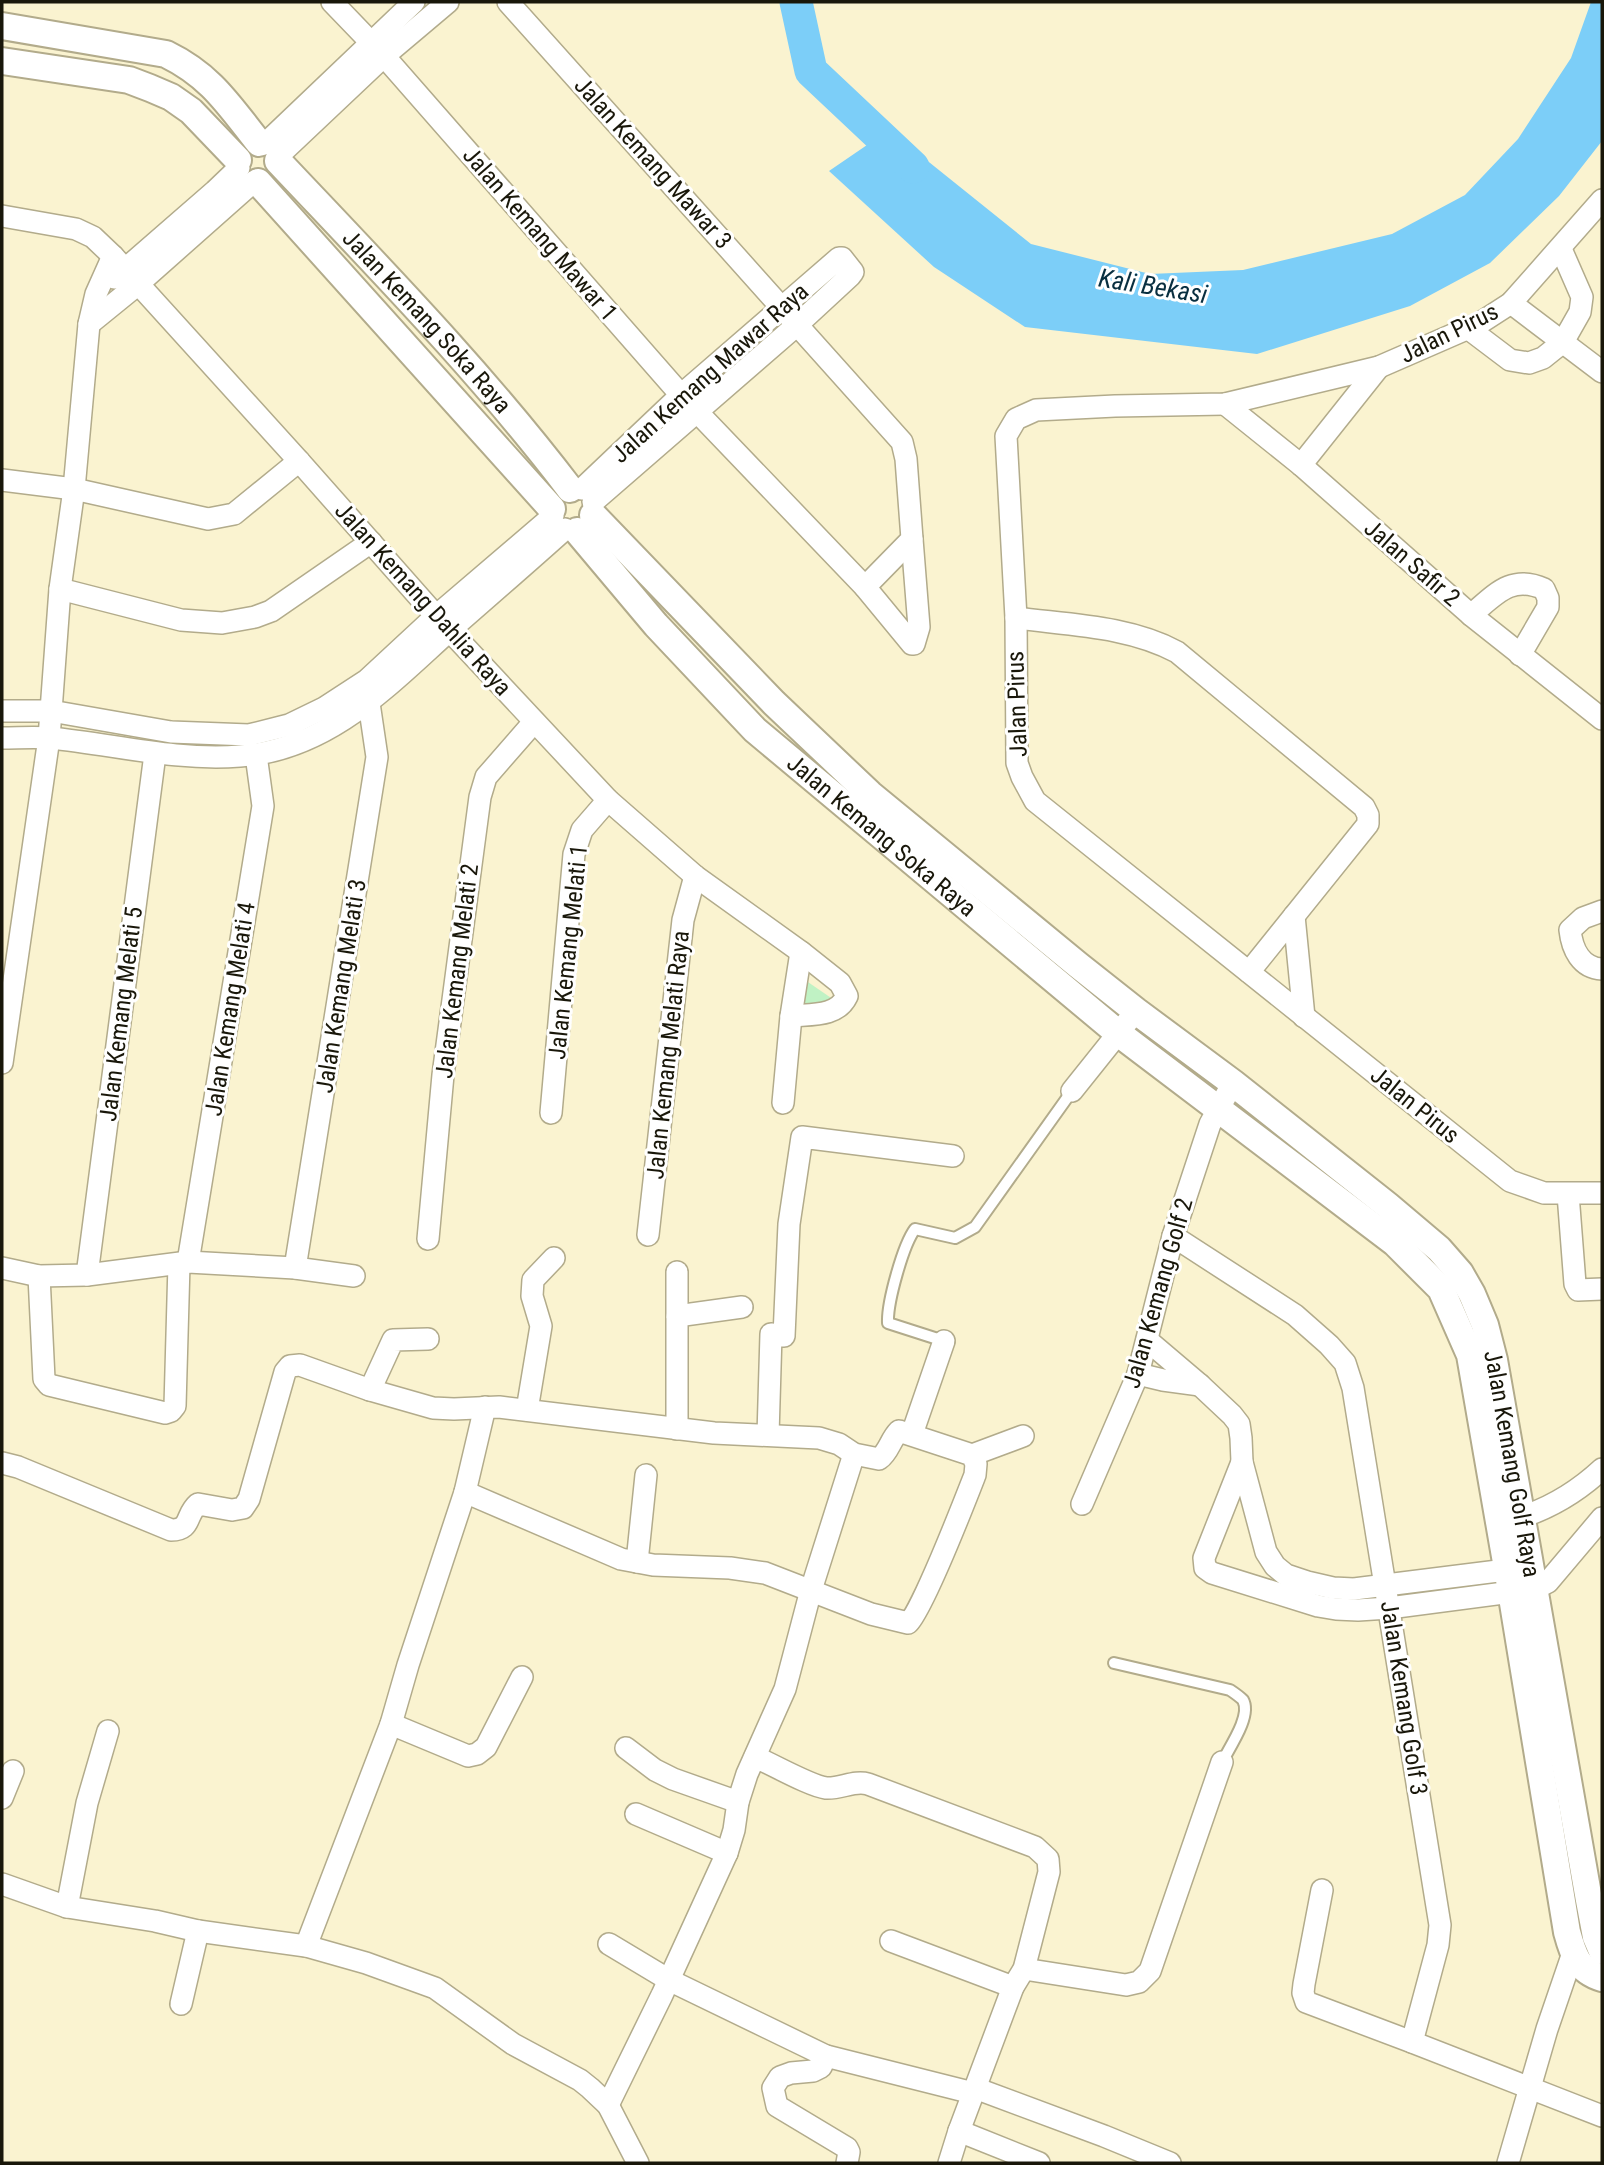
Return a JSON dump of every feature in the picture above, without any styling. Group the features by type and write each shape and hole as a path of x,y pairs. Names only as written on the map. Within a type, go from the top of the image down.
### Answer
{"street":[{"name":"Jalan Kemang Mawar 1","path":"332,2 377,49 681,395 865,587 912,644 915,644 919,627 912,539"},
{"path":"270,151 377,49 414,2"},
{"path":"377,49 448,2"},
{"name":"Jalan Kemang Mawar 3","path":"508,2 902,442 906,459 912,539"},
{"name":"Jalan Kemang Soka Raya","path":"2,26 166,54 188,65 214,86 270,151 452,344 523,427 573,510 656,625 755,730 1118,1033 1217,1109"},
{"name":"Jalan Kemang Soka Raya","path":"2,61 129,80 171,97 191,111 247,173 573,510 870,794 1136,1012 1233,1083"},
{"path":"247,173 245,147 270,151"},
{"path":"247,173 271,178 275,173 270,151"},
{"path":"2,1063 48,738 60,589 75,489 89,324 96,294 247,173"},
{"name":"Jalan Pirus","path":"1602,200 1511,303 1469,329 1379,367 1225,404 1036,410 1016,419 1006,436 1016,618 1017,763 1035,801 1510,1181 1544,1193 1602,1193"},
{"name":"Jalan Kemang Dahlia Raya","path":"2,216 76,229 93,237 299,461 443,623 608,800 695,876 840,983 847,996 832,1012 791,1016"},
{"path":"1469,329 1510,360 1529,363 1543,358 1563,342 1580,312 1582,297 1561,249"},
{"name":"Jalan Kemang Mawar Raya","path":"2,711 51,711 171,732 249,735 289,725 324,708 368,680 443,623 573,510 697,411 797,325 853,272 842,258 681,395 573,510"},
{"path":"89,324 125,271"},
{"path":"1511,303 1602,372"},
{"path":"1301,465 1379,367"},
{"name":"Jalan Safir 2","path":"1225,404 1301,465 1520,656 1602,719"},
{"path":"2,480 75,489 208,519 234,513 299,461"},
{"path":"865,587 912,539"},
{"path":"60,589 181,620 222,623 271,611 371,542"},
{"path":"1471,615 1510,585 1522,583 1544,589 1548,607 1520,656"},
{"path":"1016,618 1119,632 1157,642 1177,652 1364,807 1368,824 1249,972"},
{"name":"Jalan Kemang Mawar Raya","path":"2,738 48,738 155,754 227,757 256,755 325,732 369,703 443,623"},
{"name":"Jalan Kemang Melati 3","path":"295,1268 377,758 369,703"},
{"name":"Jalan Kemang Melati 2","path":"428,1239 443,1075 480,797 486,777 534,722"},
{"name":"Jalan Kemang Melati 5","path":"87,1275 155,754"},
{"name":"Jalan Kemang Melati 4","path":"39,1276 43,1372 49,1385 165,1413 171,1412 176,1406 184,1263 263,806 256,755"},
{"name":"Jalan Kemang Melati 1","path":"551,1113 574,854 582,830 608,800"},
{"name":"Jalan Kemang Melati Raya","path":"648,1235 683,920 695,876"},
{"path":"1602,911 1583,918 1570,930 1571,944 1581,960 1596,969 1602,969"},
{"path":"1294,916 1304,1017"},
{"path":"783,1103 791,1016 801,952"},
{"path":"1072,1091 1136,1012"},
{"name":"Jalan Kemang Golf 2","path":"1082,1504 1138,1374 1173,1236 1210,1124 1233,1083"},
{"name":"Jalan Kemang Golf Raya","path":"1233,1083 1387,1205 1439,1249 1460,1273 1485,1325 1494,1360 1493,1421"},
{"name":"Jalan Kemang Golf Raya","path":"1217,1109 1395,1243 1441,1289 1470,1355 1493,1421 1511,1520 1570,1942"},
{"path":"768,1435 771,1334 784,1336 789,1224 802,1137 953,1156"},
{"path":"1567,1194 1575,1284 1578,1290 1602,1289"},
{"name":"Jalan Kemang Golf 3","path":"1173,1236 1295,1315 1345,1363 1353,1388 1440,1925 1438,1945 1412,2042"},
{"path":"527,1410 541,1326 532,1296 533,1280 554,1258"},
{"path":"2,1268 39,1276 87,1275 184,1263 295,1268 354,1276"},
{"path":"677,1272 677,1429"},
{"path":"677,1316 742,1307"},
{"path":"370,1390 393,1340 428,1339"},
{"path":"1147,1340 1233,1415 1239,1424 1242,1462 1266,1552 1286,1576 1333,1588 1354,1589 1520,1579 1548,1582 1602,1518"},
{"path":"912,1434 944,1341"},
{"path":"2,1463 18,1467 171,1530 180,1530 184,1528 193,1508 198,1504 232,1510 243,1508 249,1499 285,1371 290,1366 300,1365 370,1390 433,1408 485,1407 527,1410 677,1429 819,1438 839,1444 854,1454 879,1459 885,1455 899,1431 972,1455 1023,1436"},
{"path":"1138,1374 1200,1385"},
{"path":"306,1946 391,1724 465,1492 485,1407"},
{"path":"608,2105 727,1853 738,1802 785,1689 811,1590 854,1454"},
{"path":"465,1492 621,1559 653,1565 730,1568 765,1573 871,1614 904,1623 912,1620 975,1475 976,1464 972,1455"},
{"path":"1242,1462 1205,1558 1205,1568 1212,1573 1318,1606 1336,1609 1389,1608 1520,1579"},
{"path":"1511,1520 1565,1499 1602,1469"},
{"path":"637,1562 646,1475"},
{"path":"1265,1590 1275,1566"},
{"name":"Jalan Kemang Golf Raya","path":"1520,1579 1596,1937 1602,1951"},
{"path":"391,1724 468,1756 477,1754 486,1747 522,1677"},
{"path":"67,1906 87,1803 108,1731"},
{"path":"626,1748 655,1770 673,1779 738,1802"},
{"path":"755,1757 820,1787 840,1788 858,1782 868,1784 1035,1847 1048,1858 1049,1872 1018,1978 949,2163"},
{"path":"891,1941 1018,1978 1126,1985 1139,1982 1150,1971 1222,1762"},
{"path":"2,1798 13,1771"},
{"path":"636,1814 727,1853"},
{"path":"2,1884 67,1906 198,1931 306,1946 366,1963 435,1988 520,2049 580,2080 608,2105 638,2163"},
{"path":"1322,1889 1304,1984 1306,2002 1602,2116"},
{"path":"181,2004 198,1931"},
{"path":"1570,1942 1584,1970 1602,1978"},
{"path":"1508,2163 1570,1942"},
{"path":"609,1944 669,1980 827,2056 974,2091 1104,2136 1170,2163"},
{"path":"827,2056 821,2067 780,2077 773,2088 777,2106 847,2148 847,2163"},
{"path":"959,2131 1039,2163"}],"lane":[{"path":"944,1341 888,1323 898,1271 909,1237 915,1229 955,1238 975,1227 1072,1091"},
{"path":"1114,1664 1230,1690 1243,1700 1245,1710 1242,1724 1222,1762"}],"green space":[{"path":"805,980 837,1002 802,1006"}],"water":[{"path":"1591,2 1602,2 1602,141 1559,196 1490,263 1410,306 1257,354 1025,327 934,267 829,171 889,130 1031,244 1150,274 1243,270 1392,234 1465,195 1518,139 1571,58"}],"waterway":[{"name":"Kali Bekasi","path":"796,2 811,71 913,167"}]}
